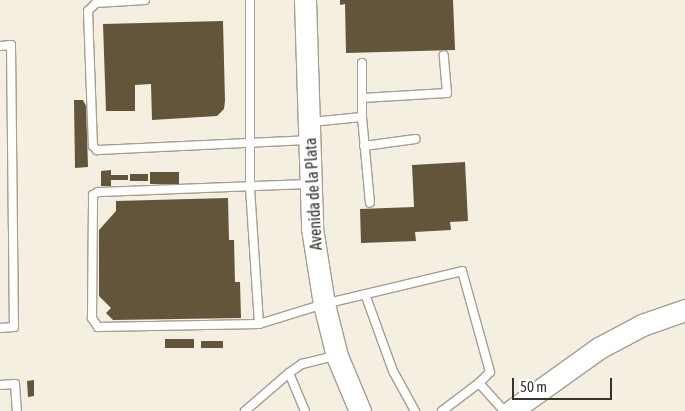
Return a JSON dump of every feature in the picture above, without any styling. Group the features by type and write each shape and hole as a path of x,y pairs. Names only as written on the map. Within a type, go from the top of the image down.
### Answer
{"street":[{"name":"Avenida de la Plata","path":"305,0 312,228 324,304 337,356 360,411"},
{"path":"511,411 599,348 642,325 685,310"}],"lane":[{"path":"145,0 96,3 88,11 93,146 97,150 249,142 310,131 362,117"},
{"path":"250,0 250,188 259,324"},
{"path":"0,46 11,45 14,327 0,328"},
{"path":"362,98 447,93 444,55"},
{"path":"362,63 362,117 370,203"},
{"path":"364,146 416,139"},
{"path":"311,184 250,188 98,192 93,195 92,318 98,327 259,324 324,304 462,271 490,372 479,383 442,411"},
{"path":"365,294 393,371 415,411"},
{"path":"245,411 302,364 337,356"},
{"path":"289,373 305,411"},
{"path":"479,383 504,411"},
{"path":"0,385 15,384 17,411"}],"building":[{"path":"340,0 453,0 455,50 346,53 345,4 340,5"},
{"path":"223,21 225,101 224,109 217,116 152,120 151,84 135,85 135,111 106,111 103,24"},
{"path":"74,100 83,100 86,106 88,167 75,168"},
{"path":"465,162 468,221 450,222 451,230 415,232 416,241 361,243 360,209 414,207 412,165"},
{"path":"111,170 111,175 128,175 128,180 111,180 111,186 101,186 101,171"},
{"path":"150,172 179,172 179,184 150,184"},
{"path":"130,174 148,174 148,181 130,181"},
{"path":"228,198 229,240 234,240 235,282 240,282 241,318 113,320 106,313 111,308 99,296 99,230 116,211 116,201"},
{"path":"165,339 194,339 194,348 165,348"},
{"path":"201,341 223,341 223,348 201,348"},
{"path":"34,380 34,396 28,397 27,381"}]}
